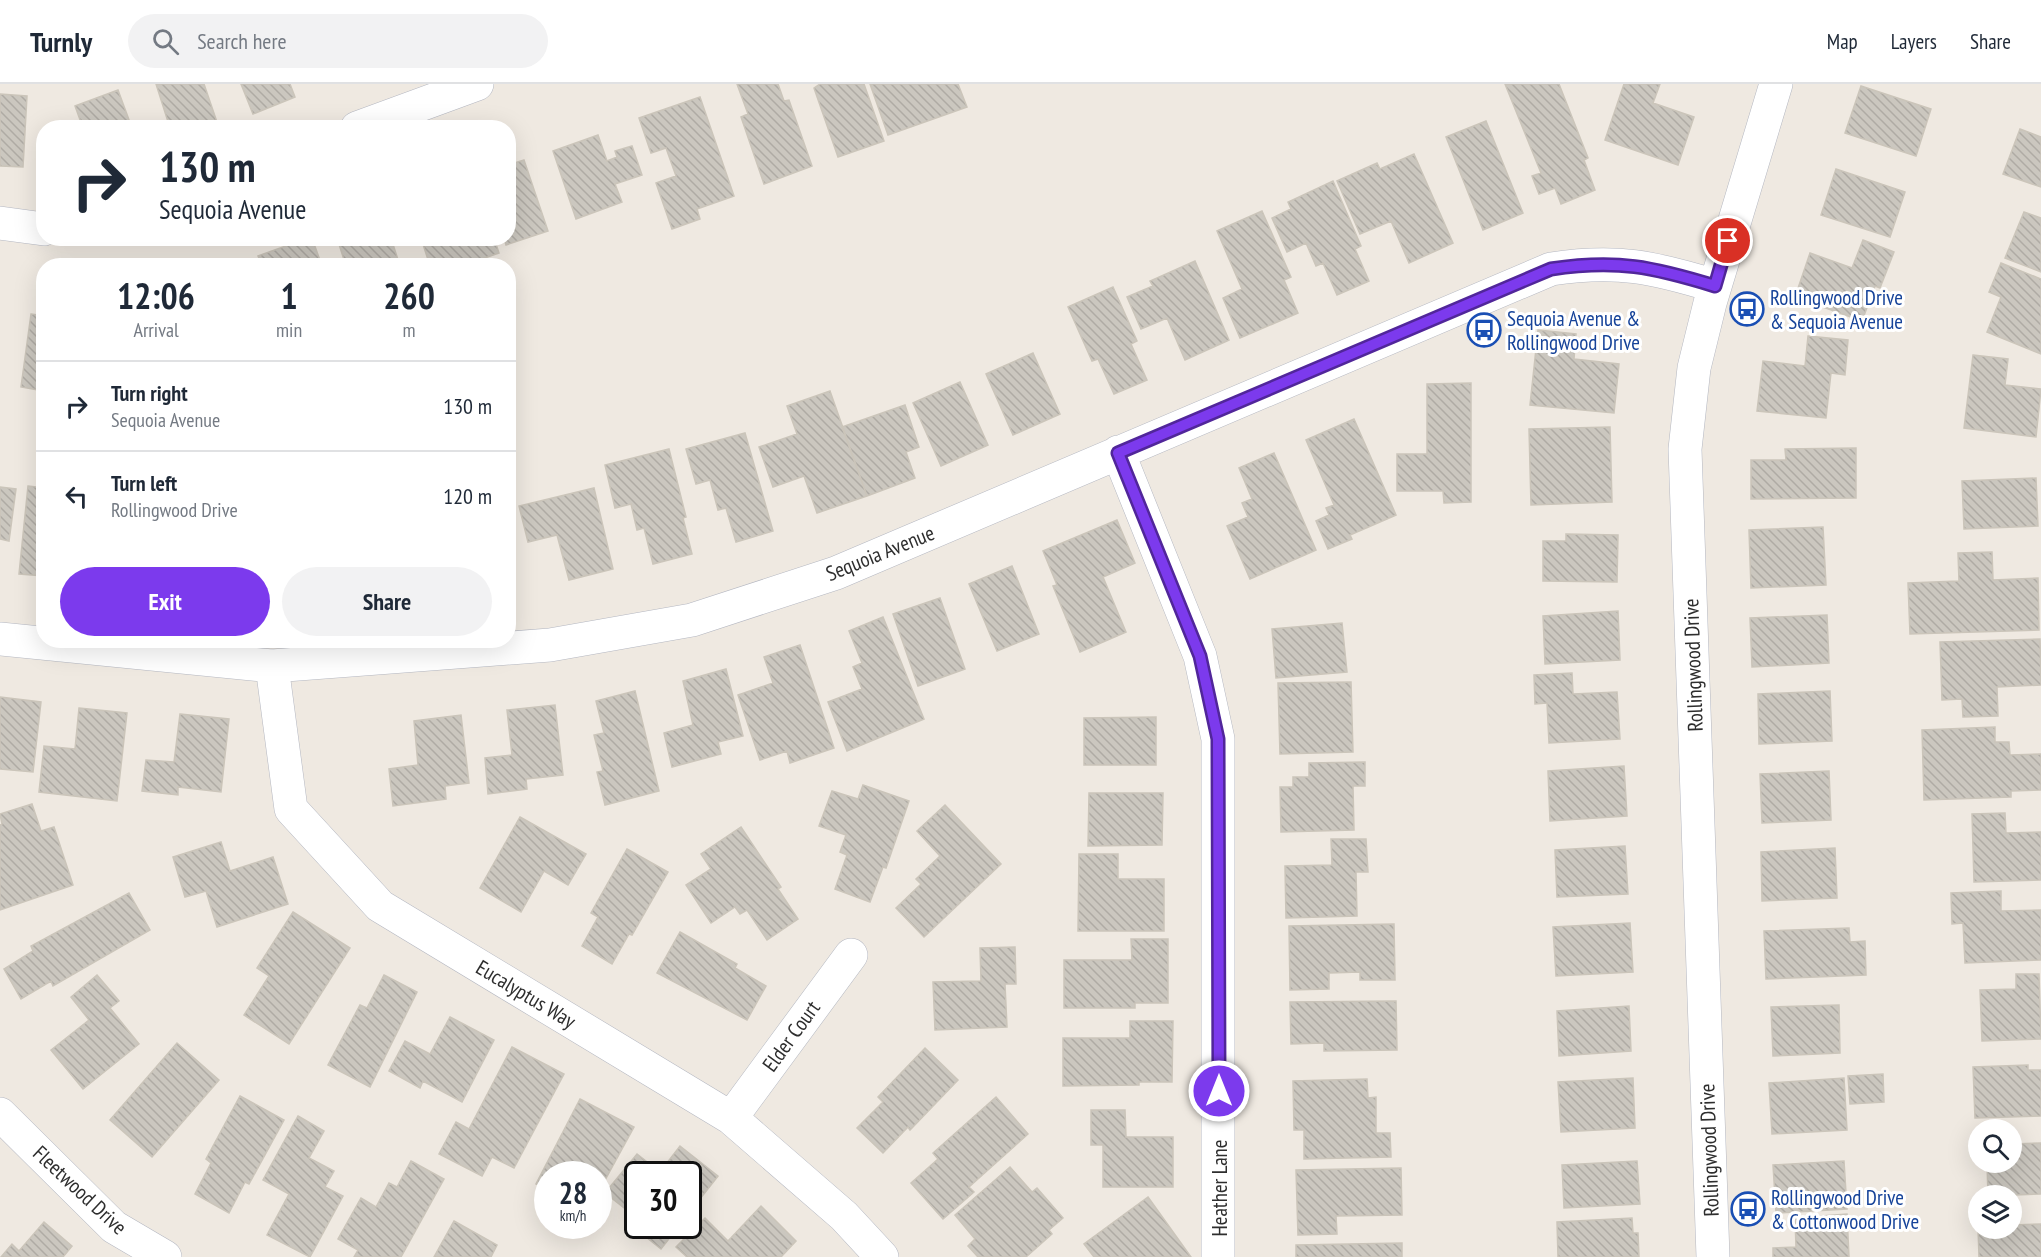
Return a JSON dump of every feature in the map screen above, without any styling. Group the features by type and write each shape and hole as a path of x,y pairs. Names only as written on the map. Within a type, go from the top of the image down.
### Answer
{"street":[{"path":"379,120 477,84"},
{"name":"Rollingwood Drive","path":"1713,1257 1685,449 1694,368 1715,286 1776,84"},
{"path":"0,223 36,228"},
{"name":"Sequoia Avenue","path":"516,648 550,645 693,620 836,573 1551,269 1585,264 1631,264 1715,286"},
{"name":"Heather Lane","path":"1118,453 1200,656 1218,739 1218,1257"},
{"name":"Sequoia Avenue","path":"0,639 36,643"},
{"name":"Sequoia Avenue","path":"91,648 272,666 510,648"},
{"name":"Eucalyptus Way","path":"272,666 291,809 380,906 731,1118 844,1216 882,1257"},
{"name":"Elder Court","path":"731,1118 850,955"},
{"name":"Fleetwood Drive","path":"0,1114 114,1227 165,1257"}],"building":[{"path":"156,84 204,84 216,120 167,120"},
{"path":"241,84 290,84 295,97 253,114"},
{"path":"737,84 778,84 784,101 789,100 812,166 764,184 741,117 748,114"},
{"path":"820,84 864,84 884,141 838,157 814,88"},
{"path":"870,84 958,84 967,107 888,135"},
{"path":"1505,84 1559,84 1588,158 1584,160 1595,190 1561,204 1555,188 1539,194 1532,176 1541,173"},
{"path":"1624,84 1660,84 1653,103 1694,117 1678,165 1605,140"},
{"path":"1861,86 1931,109 1916,156 1845,133"},
{"path":"118,90 129,120 80,120 75,106"},
{"path":"0,94 27,96 23,167 0,166"},
{"path":"700,97 734,196 697,209 700,219 672,229 656,183 676,176 666,148 651,153 639,118"},
{"path":"1486,121 1523,213 1483,230 1446,137"},
{"path":"2020,129 2041,137 2041,187 2003,174"},
{"path":"598,135 607,161 617,157 615,151 632,146 642,175 615,184 622,202 576,219 553,151"},
{"path":"1414,154 1453,243 1409,263 1391,221 1360,234 1337,181 1377,163 1380,169"},
{"path":"524,160 548,231 516,242 516,162"},
{"path":"1836,169 1905,192 1890,237 1821,215"},
{"path":"1333,181 1361,246 1355,249 1369,281 1337,295 1323,263 1316,266 1306,243 1287,252 1272,218 1291,209 1288,202"},
{"path":"1262,211 1291,277 1284,280 1298,313 1240,338 1223,298 1242,289 1217,231"},
{"path":"2024,212 2041,218 2041,272 2005,258"},
{"path":"1863,240 1894,252 1880,288 1875,286 1862,321 1795,297 1810,253 1852,268"},
{"path":"286,246 315,246 319,258 259,258 258,256"},
{"path":"340,246 394,246 397,258 343,258"},
{"path":"424,246 497,246 499,253 485,258 427,258"},
{"path":"1195,261 1229,340 1185,360 1167,318 1141,329 1127,297 1153,286 1150,281"},
{"path":"2001,263 2041,279 2041,354 1987,332 2001,297 1989,292"},
{"path":"1113,287 1137,341 1131,344 1147,380 1114,394 1098,359 1092,361 1068,307"},
{"path":"31,314 36,315 36,390 21,387"},
{"path":"1538,330 1576,334 1574,359 1619,364 1614,413 1530,405"},
{"path":"1808,336 1848,340 1845,375 1831,373 1826,418 1757,411 1763,361 1805,366"},
{"path":"1033,353 1060,414 1013,435 986,374"},
{"path":"1973,355 2008,359 2005,385 2041,389 2036,437 1964,428"},
{"path":"960,382 988,445 941,466 913,403"},
{"path":"1471,383 1471,502 1444,503 1443,491 1397,491 1397,454 1427,454 1427,384"},
{"path":"830,391 867,496 817,513 804,476 773,487 759,447 797,434 787,406"},
{"path":"905,405 919,447 906,452 915,478 867,496 842,427"},
{"path":"1354,419 1396,515 1350,535 1352,539 1328,549 1316,521 1329,515 1326,508 1334,505 1306,440"},
{"path":"1610,427 1612,502 1531,505 1529,429"},
{"path":"745,433 773,531 736,542 726,508 718,510 710,480 696,484 686,449"},
{"path":"1856,448 1856,498 1751,499 1751,460 1786,460 1785,449"},
{"path":"669,449 686,517 683,518 692,554 653,564 644,528 637,530 631,504 615,508 605,465"},
{"path":"1274,453 1316,550 1250,579 1227,526 1248,517 1242,503 1252,499 1239,468"},
{"path":"2036,478 2038,526 1964,529 1962,481"},
{"path":"28,486 36,487 36,575 19,574"},
{"path":"0,487 16,489 9,541 0,539"},
{"path":"594,488 613,569 569,580 557,535 528,542 519,506"},
{"path":"1117,520 1135,563 1103,577 1126,632 1080,652 1053,586 1057,585 1043,551"},
{"path":"1823,527 1826,585 1751,588 1749,530"},
{"path":"1566,534 1618,535 1617,582 1543,581 1543,541 1566,541"},
{"path":"1992,552 1993,580 2038,578 2039,630 1910,634 1908,583 1959,581 1958,553"},
{"path":"1012,566 1039,634 997,651 969,584"},
{"path":"940,598 965,669 918,686 893,614"},
{"path":"1618,611 1620,660 1545,664 1543,616"},
{"path":"1827,615 1829,663 1752,667 1750,618"},
{"path":"883,617 924,719 847,751 828,702 862,689 853,667 862,663 849,631"},
{"path":"1342,623 1347,672 1276,678 1272,629"},
{"path":"2040,639 2041,685 1997,687 1998,716 1963,717 1962,699 1942,700 1940,642"},
{"path":"800,645 834,748 790,763 787,751 760,760 738,695 773,683 764,657"},
{"path":"726,669 743,736 718,742 721,754 672,767 664,733 693,725 683,681"},
{"path":"1572,673 1573,694 1617,692 1620,739 1549,743 1547,703 1535,704 1534,675"},
{"path":"1351,682 1353,752 1280,754 1278,683"},
{"path":"635,691 659,791 605,805 597,772 603,771 594,735 604,733 596,701"},
{"path":"1830,691 1832,741 1759,744 1758,694"},
{"path":"0,697 41,702 33,772 0,769"},
{"path":"555,705 563,775 526,779 527,789 488,794 485,758 512,755 507,710"},
{"path":"79,708 127,713 117,801 39,792 44,746 75,749"},
{"path":"180,714 229,719 221,792 178,787 178,795 142,791 146,760 174,762"},
{"path":"461,715 469,783 445,786 446,799 393,806 389,769 418,765 414,721"},
{"path":"1156,717 1156,765 1084,765 1084,718"},
{"path":"1995,727 1995,742 2009,742 2010,755 2041,754 2041,790 2011,791 2011,797 1924,800 1922,730"},
{"path":"1365,762 1365,786 1353,786 1354,830 1281,832 1280,787 1293,787 1293,777 1309,777 1309,763"},
{"path":"1624,766 1627,816 1550,821 1548,771"},
{"path":"1829,771 1831,820 1762,823 1760,774"},
{"path":"863,785 909,801 886,868 883,867 870,902 835,889 847,855 840,852 846,835 819,826 832,791 858,799"},
{"path":"1089,793 1163,793 1162,845 1088,846"},
{"path":"32,804 41,831 54,827 73,885 0,910 0,825 2,824 0,814"},
{"path":"945,805 1001,864 924,937 896,908 921,884 916,879 940,856 917,831"},
{"path":"2005,813 2006,833 2041,832 2041,880 1974,882 1972,814"},
{"path":"520,817 586,854 568,885 544,871 521,912 480,888"},
{"path":"741,827 781,887 778,889 798,919 767,940 747,910 740,914 735,907 711,923 686,885 711,869 701,854"},
{"path":"1331,839 1366,839 1368,872 1356,872 1357,916 1286,918 1285,866 1332,865"},
{"path":"221,842 230,871 273,857 288,904 217,927 206,891 185,897 173,857"},
{"path":"1625,846 1628,894 1557,897 1555,850"},
{"path":"1835,848 1837,898 1762,901 1761,852"},
{"path":"627,849 668,872 632,935 629,934 612,964 582,946 598,917 591,913"},
{"path":"1079,854 1118,854 1118,879 1164,879 1164,931 1078,931"},
{"path":"2001,891 2001,911 2041,910 2041,960 1965,963 1963,923 1952,924 1951,893"},
{"path":"129,893 150,930 53,986 51,981 21,999 4,969 33,951 31,946"},
{"path":"293,912 350,948 289,1044 244,1015 269,976 257,968"},
{"path":"1630,923 1633,972 1556,976 1553,927"},
{"path":"1394,924 1395,980 1360,980 1360,972 1329,973 1329,989 1290,990 1289,926"},
{"path":"1849,928 1850,942 1865,941 1866,975 1766,979 1764,931"},
{"path":"680,932 737,964 735,968 766,986 747,1020 657,973"},
{"path":"1131,939 1168,939 1168,1003 1135,1003 1135,1008 1064,1008 1064,960 1132,960"},
{"path":"1015,947 1016,984 1005,984 1007,1027 935,1030 933,982 981,981 980,948"},
{"path":"2016,974 2039,974 2041,1039 1982,1041 1980,990 2016,989"},
{"path":"97,975 119,1001 110,1008 139,1044 83,1089 51,1050 89,1020 71,997"},
{"path":"384,975 417,992 370,1087 328,1065 360,1005 367,1008"},
{"path":"1396,1001 1397,1050 1324,1051 1324,1043 1291,1044 1290,1002"},
{"path":"1839,1005 1840,1053 1773,1056 1771,1007"},
{"path":"1629,1006 1631,1051 1559,1056 1557,1011"},
{"path":"450,1017 494,1040 462,1102 423,1081 420,1088 389,1071 405,1041 430,1054"},
{"path":"1130,1021 1173,1021 1172,1082 1063,1086 1063,1038 1130,1038"},
{"path":"177,1043 219,1080 152,1157 110,1120"},
{"path":"512,1047 564,1074 514,1168 492,1157 482,1176 439,1154 456,1122 469,1129"},
{"path":"925,1048 958,1080 910,1130 908,1127 883,1153 857,1128 883,1102 878,1097"},
{"path":"2028,1065 2028,1070 2041,1070 2041,1116 1975,1118 1973,1067"},
{"path":"1883,1074 1884,1102 1850,1104 1848,1076"},
{"path":"1633,1078 1635,1128 1561,1132 1558,1082"},
{"path":"1844,1078 1847,1130 1772,1134 1769,1083"},
{"path":"1367,1079 1368,1098 1376,1097 1376,1133 1390,1133 1391,1157 1304,1159 1304,1130 1294,1130 1293,1081"},
{"path":"240,1096 284,1120 249,1184 245,1182 229,1213 195,1194 211,1163 206,1159"},
{"path":"996,1097 1028,1134 969,1187 974,1192 943,1219 911,1183 938,1159 933,1153"},
{"path":"580,1099 634,1127 612,1167 612,1161 548,1161"},
{"path":"1091,1110 1125,1110 1126,1137 1173,1137 1173,1187 1103,1187 1103,1145 1091,1145"},
{"path":"298,1116 324,1131 309,1158 334,1171 325,1187 343,1196 310,1257 267,1235 289,1194 263,1180"},
{"path":"2041,1143 2041,1194 2022,1195 2022,1185 1988,1185 1987,1173 2022,1173 2022,1144"},
{"path":"680,1146 699,1161 668,1161"},
{"path":"637,1154 646,1161 631,1161"},
{"path":"411,1161 444,1179 401,1257 354,1257 358,1250 338,1239 361,1198 376,1207 389,1183 397,1187"},
{"path":"1637,1161 1640,1204 1564,1208 1562,1165"},
{"path":"1844,1161 1847,1209 1776,1213 1773,1165"},
{"path":"702,1163 718,1176 702,1196"},
{"path":"1010,1167 1032,1192 1037,1188 1063,1218 1049,1230 1052,1234 1026,1257 978,1257 968,1246 975,1239 955,1215"},
{"path":"1401,1168 1402,1215 1336,1216 1337,1234 1298,1235 1296,1170"},
{"path":"624,1170 624,1208 612,1198 612,1184"},
{"path":"1148,1197 1191,1257 1094,1257 1084,1244"},
{"path":"761,1206 796,1241 781,1257 687,1257 676,1247 684,1239 702,1239 702,1221 705,1218 728,1241"},
{"path":"1847,1214 1849,1257 1773,1257 1773,1248 1796,1247 1795,1218"},
{"path":"1632,1218 1633,1233 1638,1233 1639,1257 1558,1257 1557,1222"},
{"path":"454,1221 497,1245 491,1257 434,1257"},
{"path":"44,1222 72,1246 63,1257 1,1257 12,1244 19,1251"},
{"path":"2041,1224 2041,1257 1979,1257 1978,1239 2022,1239 2022,1225"},
{"path":"648,1239 669,1239 661,1249"},
{"path":"1402,1243 1402,1257 1296,1257 1296,1245"}],"place":[{"name":"Rollingwood Drive & Sequoia Avenue","path":"1747,309"},
{"name":"Sequoia Avenue & Rollingwood Drive","path":"1484,330"},
{"name":"Rollingwood Drive & Cottonwood Drive","path":"1748,1209"}],"route":[{"path":"1219,1091 1218,739 1200,656 1118,453 1551,269 1585,264 1631,264 1674,273 1715,286 1728,241"}]}
